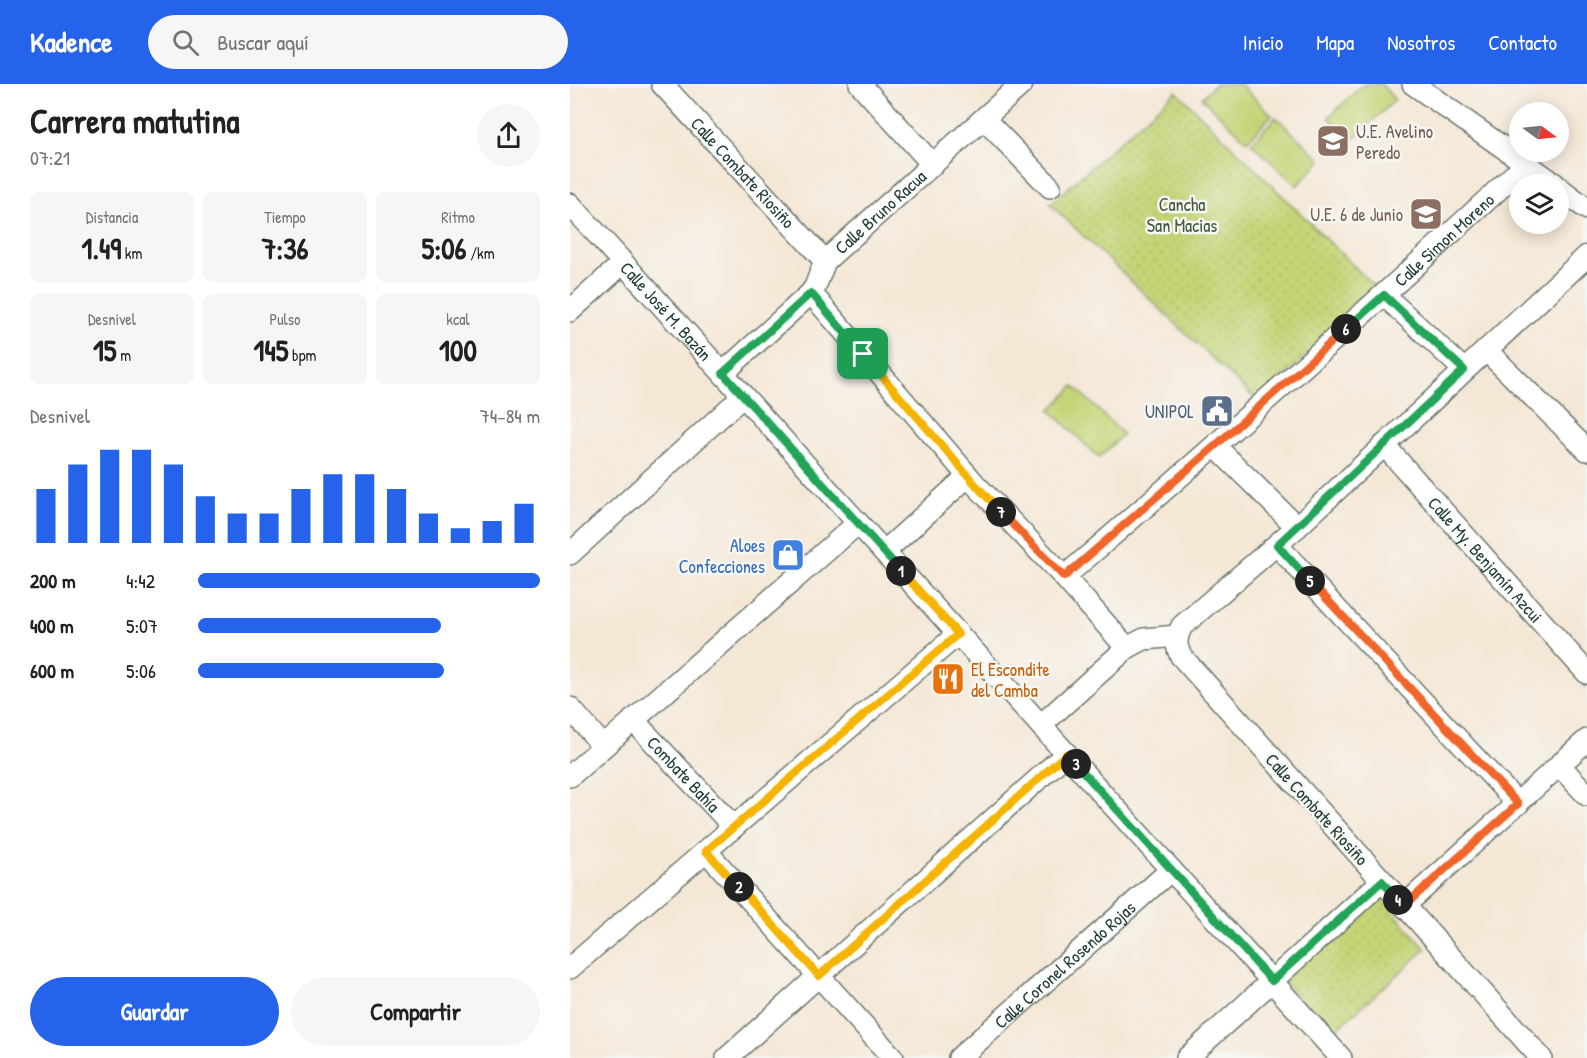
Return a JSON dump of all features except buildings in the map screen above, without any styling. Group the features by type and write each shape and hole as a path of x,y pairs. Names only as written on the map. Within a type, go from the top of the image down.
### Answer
{"street":[{"name":"Calle Combate Riosiño","path":"662,84 825,261"},
{"path":"860,84 933,165"},
{"name":"Calle Bruno Racua","path":"723,373 811,293 825,261 1022,84"},
{"path":"1413,84 1541,174"},
{"path":"984,119 1050,187"},
{"name":"Calle Simon Moreno","path":"1064,577 1384,295 1527,163"},
{"path":"1569,195 1587,209"},
{"name":"Calle José M. Bazán","path":"570,204 1341,1058"},
{"path":"1041,725 1127,648 1144,639 1177,636 1182,627 1277,545 1587,257"},
{"path":"570,310 623,263"},
{"path":"811,293 968,476 1064,577 1127,648"},
{"path":"1384,295 1464,370"},
{"path":"1486,350 1587,450"},
{"path":"570,554 743,396"},
{"name":"Calle My. Benjamín Azcui","path":"1384,445 1587,673"},
{"path":"1215,446 1296,527"},
{"path":"884,552 968,476"},
{"path":"570,776 858,523"},
{"path":"1277,545 1518,804"},
{"path":"570,968 958,634"},
{"name":"Calle Combate Riosiño","path":"1177,636 1181,656 1541,1058"},
{"path":"570,708 603,746"},
{"name":"Combate Bahía","path":"633,720 734,827"},
{"path":"1404,906 1587,740"},
{"path":"727,1058 1066,754"},
{"path":"1559,765 1587,795"},
{"path":"706,851 893,1058"},
{"name":"Calle Coronel Rosendo Rojas","path":"959,1058 1171,870"},
{"path":"1187,1058 1382,881"}],"green space":[{"path":"1215,84 1240,84 1272,115 1247,141 1202,98"},
{"path":"1364,84 1381,84 1395,100 1351,141 1329,117"},
{"name":"Cancha San Macias","path":"1176,91 1376,288 1258,402 1050,204"},
{"path":"1276,117 1321,160 1297,186 1251,143"},
{"path":"1074,386 1123,434 1099,458 1050,410"},
{"path":"1377,893 1426,949 1330,1035 1281,979"}],"place":[{"name":"U.E. Avelino Peredo","path":"1333,141"},
{"name":"U.E. 6 de Junio","path":"1426,214"},
{"name":"UNIPOL","path":"1217,411"},
{"name":"Aloes Confecciones","path":"788,555"},
{"name":"El Escondite del Camba","path":"948,679"}],"route":[{"path":"811,293 863,354 975,484 1064,577 1384,295 1464,370 1277,545 1518,804 1404,906 1382,881 1272,981 1066,754 819,976 706,851 958,634 723,373 811,293"}]}
